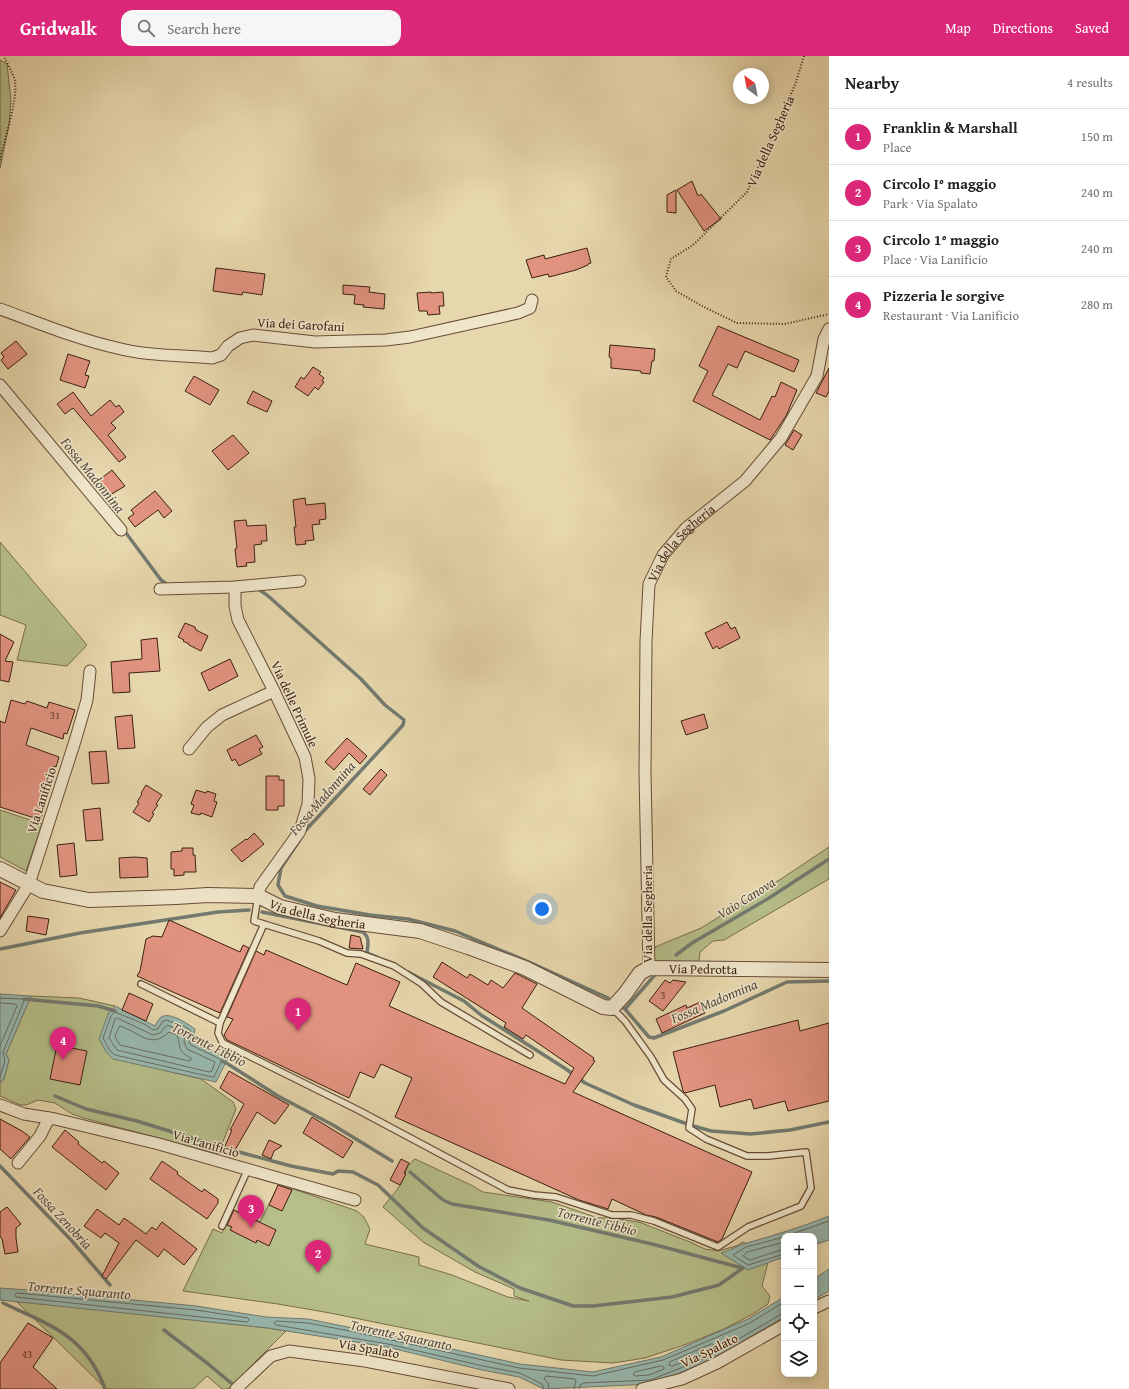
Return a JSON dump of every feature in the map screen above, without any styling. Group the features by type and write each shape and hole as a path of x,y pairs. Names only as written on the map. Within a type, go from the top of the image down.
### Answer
{"street":[{"name":"Via dei Garofani","path":"0,309 118,349 212,358 220,355 228,346 240,338 253,335 315,342 410,338 518,313 530,308 532,300"},
{"name":"Via della Segheria","path":"0,869 43,891 89,900 208,895 258,896 280,906 335,920 420,931 468,946 525,968 603,1007 612,1008 625,994 640,973 650,968 645,773 646,641 649,584 663,555 686,528 745,481 781,438 817,376 824,339 829,328"},
{"path":"0,385 121,530"},
{"path":"160,589 235,587 300,581"},
{"name":"Via delle Primule","path":"235,587 235,606 238,620 305,757 309,779 308,804 300,830 260,887 258,896"},
{"name":"Via Lanificio","path":"0,931 28,884 87,700 90,671"},
{"path":"189,749 207,727 222,715 274,691"},
{"name":"Via Pedrotta","path":"650,968 829,970"},
{"name":"Via Lanificio","path":"0,1105 24,1114 49,1118 159,1144 355,1200"},
{"path":"18,1163 40,1136 49,1118"},
{"path":"817,1307 829,1301"},
{"name":"Via Spalato","path":"642,1389 682,1379 717,1363 781,1327"},
{"name":"Via Spalato","path":"236,1389 271,1356 289,1351 365,1361 509,1389"}],"lane":[{"path":"258,896 254,921 319,941 347,953 361,954 394,966 422,984 441,1002 530,1055"},
{"path":"264,924 220,1023 218,1032 222,1042 365,1114 508,1190 556,1197 612,1215 631,1215 654,1221 718,1247 748,1228 802,1206 811,1188 806,1152 768,1156 748,1156 706,1139 689,1128 692,1109 685,1099 664,1080 651,1057 625,1021 612,1008"},
{"path":"141,984 220,1023"},
{"path":"222,1226 248,1169"}],"path":[{"path":"0,160 14,103 15,91 15,80 4,56"},
{"name":"Via della Segheria","path":"804,56 792,92 747,192 693,245 671,259 666,277 676,291 737,323 785,324 829,314"}],"green space":[{"path":"0,60 7,64 11,101 9,125 0,168"},
{"path":"0,542 87,645 67,666 17,660 26,625 0,615"},
{"path":"0,810 42,824 26,871 0,857"},
{"path":"829,847 829,879 724,940 713,941 700,952 698,969 652,969 655,947 701,928 781,879"},
{"path":"31,996 79,998 115,1006 108,1014 162,1070 201,1079 233,1102 236,1109 218,1154 84,1118 72,1114 55,1103 38,1100 26,1105 20,1105 0,1096 0,1082 4,1079 9,1060 6,1054"},
{"path":"415,1159 483,1192 552,1202 598,1218 613,1218 639,1222 705,1249 718,1251 736,1246 743,1242 752,1246 768,1262 762,1286 770,1296 768,1304 753,1314 724,1329 687,1344 645,1358 613,1363 561,1360 330,1313 278,1304 183,1291 213,1229 222,1233 233,1210 260,1222 279,1184 357,1211 364,1217 370,1229 365,1244 419,1257 419,1265 452,1275 508,1297 529,1301 514,1296 514,1289 475,1272 423,1242 383,1207 401,1184 408,1167"},
{"path":"16,1301 286,1331 228,1389 222,1389 207,1376 193,1389 106,1389"}],"water":[{"path":"0,994 31,996 6,1054 9,1060 4,1079 0,1082"},
{"path":"115,1006 155,1026 160,1018 168,1016 178,1019 195,1029 193,1042 228,1058 216,1082 113,1059 107,1053 99,1039 108,1014"},
{"path":"829,1216 829,1240 817,1244 817,1233 781,1233 788,1231"},
{"path":"781,1233 781,1258 748,1270 721,1253 744,1244"},
{"path":"829,1269 829,1291 817,1298 817,1277"},
{"path":"0,1288 196,1306 266,1317 308,1319 520,1364 593,1372 661,1357 748,1319 781,1299 781,1319 708,1362 651,1384 544,1389 519,1377 482,1370 387,1347 268,1328 0,1300"}],"building":[{"path":"692,181 698,196 701,194 721,219 704,231 677,190"},
{"path":"676,190 676,213 667,212 667,195"},
{"path":"587,248 591,263 588,265 576,270 549,277 548,274 532,278 526,260 544,255 545,259"},
{"path":"216,268 265,274 262,295 243,292 242,295 213,291"},
{"path":"343,285 370,287 369,292 385,294 384,309 363,307 364,305 354,304 355,295 343,294"},
{"path":"443,292 444,306 439,306 440,314 428,315 427,311 419,311 417,293"},
{"path":"718,326 799,360 794,372 745,351 737,368 728,364 712,395 760,420 772,396 775,397 781,382 797,390 786,416 770,440 693,401 708,371 699,366"},
{"path":"16,341 27,354 8,369 1,360 4,357 1,353"},
{"path":"610,345 655,349 654,361 652,361 650,374 641,373 641,371 611,368 611,358 609,357"},
{"path":"68,354 90,361 85,375 89,376 85,388 60,380"},
{"path":"313,367 321,372 319,374 324,378 322,381 324,382 318,390 315,387 308,396 295,387 301,377 304,379"},
{"path":"829,368 829,391 826,397 816,393"},
{"path":"194,376 219,390 210,405 185,391"},
{"path":"253,391 272,401 267,412 247,403"},
{"path":"73,392 91,416 110,400 116,407 119,405 124,412 111,423 116,428 108,435 126,457 119,462 73,408 65,414 57,404"},
{"path":"794,430 802,435 793,450 785,445"},
{"path":"233,435 249,453 228,470 212,451"},
{"path":"112,470 125,486 110,495 98,481"},
{"path":"155,491 172,511 164,518 158,510 135,527 128,518 134,514 131,510"},
{"path":"305,498 306,505 325,503 326,519 319,520 320,524 312,525 314,540 305,541 306,544 296,545 293,500"},
{"path":"246,520 247,526 266,525 267,541 261,541 262,544 254,545 255,562 246,563 247,566 237,567 235,549 237,548 234,521"},
{"path":"727,622 731,629 735,627 740,638 719,649 717,646 713,649 705,633"},
{"path":"185,623 195,627 196,630 208,636 201,651 178,637"},
{"path":"0,634 14,642 5,661 13,662 9,682 0,680"},
{"path":"157,638 160,671 129,673 130,692 113,693 111,662 142,659 141,640"},
{"path":"230,659 238,676 209,691 201,673"},
{"path":"11,700 25,704 27,701 47,708 49,702 75,710 67,734 64,733 63,739 31,728 26,745 59,757 56,767 54,766 41,820 0,807 0,721 5,723"},
{"path":"704,714 708,728 686,735 681,721"},
{"path":"132,715 135,748 118,749 115,717"},
{"path":"256,735 263,747 259,749 262,754 239,766 235,759 232,761 227,750"},
{"path":"347,738 367,756 360,764 349,753 334,770 325,762"},
{"path":"106,751 109,783 92,784 89,752"},
{"path":"381,769 387,775 370,795 363,789"},
{"path":"266,776 279,776 279,780 284,780 284,806 278,806 278,810 266,810"},
{"path":"146,785 162,795 156,804 158,805 152,813 154,814 149,822 133,812 139,803 137,802"},
{"path":"196,790 216,794 214,801 217,802 212,817 201,813 200,815 191,813 194,805 191,804"},
{"path":"100,808 103,840 86,841 83,810"},
{"path":"254,833 264,844 242,862 231,850 246,839 247,840"},
{"path":"74,843 77,875 60,877 57,845"},
{"path":"182,848 193,848 196,872 184,872 184,875 174,876 174,869 171,869 171,852 182,851"},
{"path":"119,858 147,858 148,877 120,878"},
{"path":"0,882 16,890 0,918"},
{"path":"28,916 49,919 46,935 26,931"},
{"path":"169,920 240,952 243,945 249,948 220,1013 137,976 140,971 146,939 153,936 162,937"},
{"path":"351,935 360,937 363,949 349,948"},
{"path":"266,950 347,985 356,963 400,982 389,1006 565,1084 574,1068 526,1035 523,1039 504,1027 506,1023 433,977 442,962 467,978 470,974 488,985 491,980 503,988 515,973 537,984 522,1008 594,1058 593,1060 595,1061 573,1092 752,1172 722,1239 718,1242 656,1217 646,1215 612,1199 608,1209 579,1200 395,1117 412,1078 381,1064 374,1078 360,1072 349,1098 227,1040 224,1035 233,1019 227,1017 256,951 264,955"},
{"path":"665,980 670,983 673,980 686,982 663,1011 649,1001"},
{"path":"129,993 153,1004 146,1021 122,1010"},
{"path":"700,1002 705,1013 662,1033 656,1019 686,1005 687,1008"},
{"path":"798,1020 800,1031 829,1023 829,1101 788,1111 785,1101 754,1109 751,1099 720,1107 715,1085 685,1093 683,1091 673,1052"},
{"path":"57,1045 87,1051 80,1085 50,1079"},
{"path":"229,1071 289,1105 275,1124 257,1112 235,1150 225,1146 232,1130 230,1130 244,1104 220,1088"},
{"path":"312,1117 353,1142 343,1158 303,1133"},
{"path":"0,1119 30,1137 11,1159 0,1149"},
{"path":"65,1130 79,1142 78,1144 102,1163 104,1161 119,1173 106,1190 52,1147"},
{"path":"269,1140 282,1146 274,1151 271,1159 262,1155"},
{"path":"401,1159 409,1163 404,1173 406,1174 400,1185 390,1180"},
{"path":"162,1161 202,1192 204,1189 218,1199 218,1203 207,1219 150,1179"},
{"path":"278,1185 292,1190 282,1211 269,1205"},
{"path":"7,1207 21,1224 16,1228 18,1252 5,1254 0,1236 0,1212"},
{"path":"97,1209 119,1225 124,1218 146,1234 152,1227 156,1230 162,1222 197,1249 184,1265 164,1249 158,1257 136,1240 106,1279 102,1276 119,1243 105,1233 101,1238 84,1226"},
{"path":"234,1210 276,1230 269,1246 257,1240 256,1243 230,1230 232,1227 227,1225"},
{"path":"28,1323 53,1338 33,1367 57,1389 0,1389 0,1363"}],"waterway":[{"name":"Fossa Madonnina","path":"123,529 161,580 168,585"},
{"name":"Fossa Madonnina","path":"256,589 267,595 361,679 385,705 404,720 403,725 304,832"},
{"name":"Fossa Madonnina","path":"301,838 281,868 278,885 285,896 317,906 370,915 408,919 455,931 529,962 608,998"},
{"name":"Vaio Canova","path":"676,955 692,943 769,898 829,859"},
{"path":"0,949 80,933 218,912 249,910"},
{"path":"262,912 363,932 368,939 367,953 377,957"},
{"path":"408,972 464,1001 481,1015 566,1069 585,1083 634,1105 690,1125 711,1131 751,1134 790,1130 829,1122"},
{"name":"Vaio Canova","path":"625,1009 654,976"},
{"name":"Fossa Madonnina","path":"621,1007 625,1009 649,1037 654,1038 724,1011 787,982 829,981"},
{"name":"Torrente Fibbio","path":"24,999 98,1006 115,1011"},
{"name":"Torrente Fibbio","path":"222,1061 278,1096 333,1125 392,1161"},
{"path":"55,1096 86,1109 137,1121 224,1148 291,1166 333,1174 338,1171 353,1172 378,1185 423,1228 478,1266 520,1288 573,1306 593,1306 672,1297 719,1285 743,1268"},
{"name":"Fossa Zenobria","path":"0,1166 72,1241 110,1285"},
{"name":"Torrente Fibbio","path":"410,1172 443,1200 452,1204 549,1220 656,1245 742,1268"},
{"path":"3,1303 51,1326 77,1344 88,1356 105,1389"},
{"name":"Fossa Zenobria","path":"164,1330 231,1383"}],"place":[{"name":"Franklin & Marshall","path":"298,1031"},
{"name":"Pizzeria le sorgive","path":"63,1060"},
{"name":"Circolo 1° maggio","path":"251,1228"},
{"name":"Circolo I° maggio","path":"318,1273"}],"water label":[{"name":"Torrente Squaranto","path":"79,1290"},
{"name":"Torrente Squaranto","path":"401,1335"}]}
